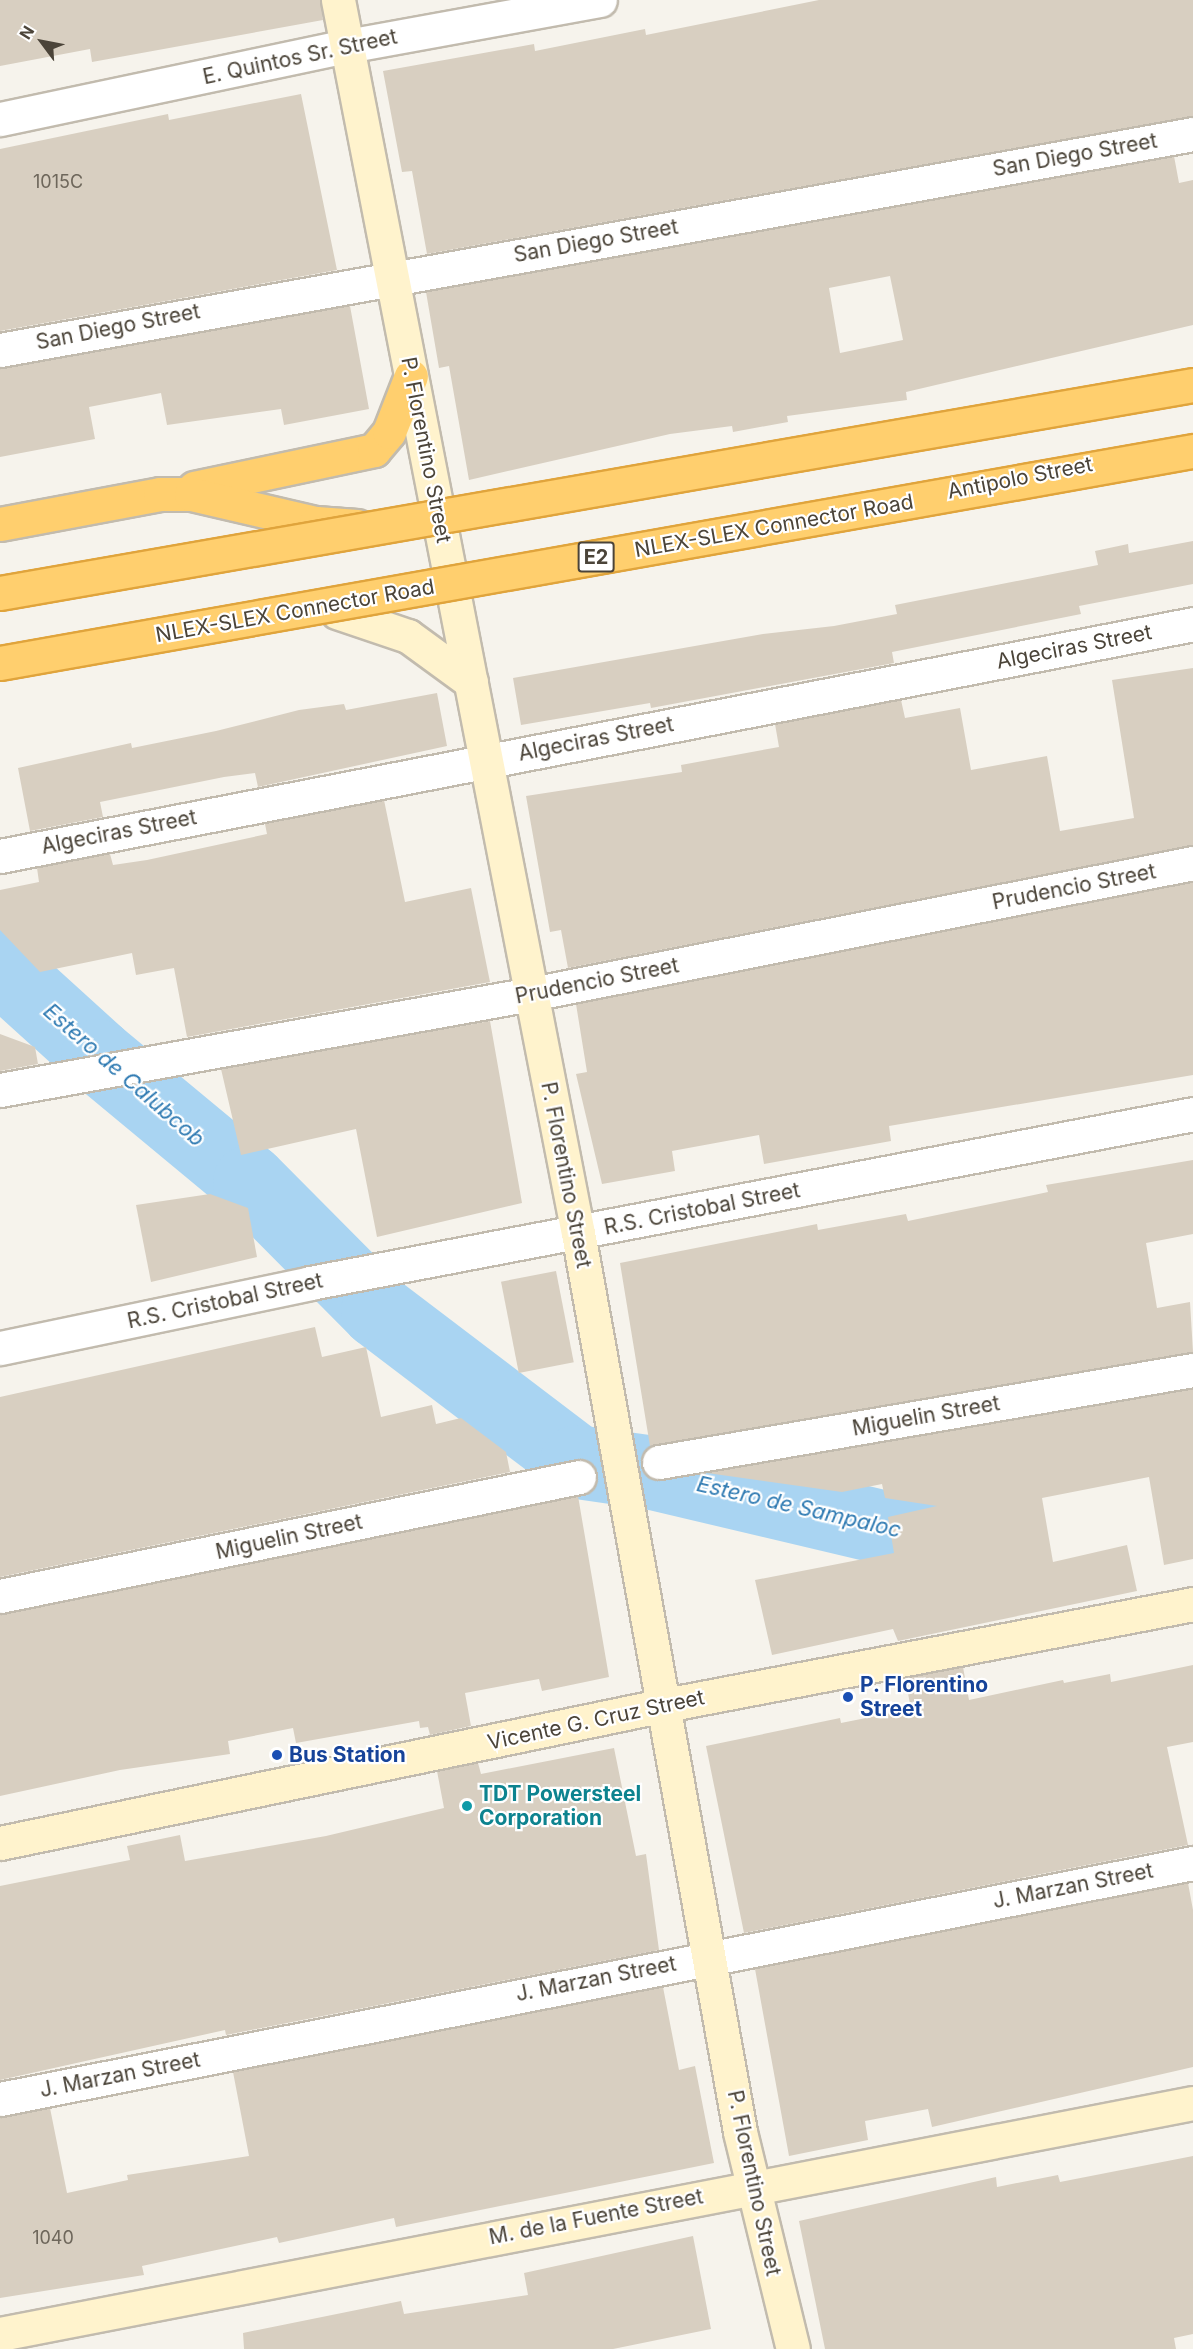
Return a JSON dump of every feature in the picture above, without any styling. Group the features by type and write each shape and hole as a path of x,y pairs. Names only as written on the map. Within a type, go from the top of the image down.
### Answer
{"highway":[{"path":"0,524 374,450 389,432 411,376"},
{"path":"0,592 1193,385"},
{"name":"NLEX-SLEX Connector Road","path":"0,663 1193,452"},
{"path":"160,494 191,494 344,526 439,519"}],"street":[{"name":"P. Florentino Street","path":"338,0 578,1233 608,1418 660,1706 712,1956 752,2186 793,2349"},
{"name":"E. Quintos Sr. Street","path":"0,119 347,46 600,0"},
{"name":"San Diego Street","path":"0,350 392,277 1193,134"},
{"path":"439,519 1193,369"},
{"name":"Antipolo Street","path":"0,678 1193,445"},
{"path":"337,612 408,636 471,682"},
{"name":"Algeciras Street","path":"0,856 1193,624"},
{"name":"Prudencio Street","path":"0,1090 531,994 1193,863"},
{"name":"R.S. Cristobal Street","path":"0,1348 310,1283 1193,1114"},
{"name":"Miguelin Street","path":"659,1462 1193,1370"},
{"name":"Miguelin Street","path":"0,1596 579,1477"},
{"name":"Vicente G. Cruz Street","path":"0,1843 660,1706 1193,1604"},
{"name":"J. Marzan Street","path":"0,2099 712,1956 1193,1863"},
{"name":"M. de la Fuente Street","path":"0,2334 752,2186 1193,2103"}],"building":[{"path":"0,0 320,0 323,20 92,62 90,49 0,66"},
{"path":"819,0 1193,0 1193,116 427,254 412,171 402,172 383,71 534,44 535,51 645,29 646,35"},
{"path":"301,94 337,270 0,331 0,149 168,114 169,120"},
{"path":"1174,156 1179,183 1193,180 1193,325 906,392 907,400 787,416 788,422 733,432 732,426 670,434 469,480 449,366 439,368 426,292","holes":["890,276 903,340 840,353 829,288"]},
{"path":"350,306 369,409 284,425 281,409 167,425 161,393 89,407 95,439 0,457 0,368"},
{"path":"1193,541 1193,584 1079,606 1081,614 892,652 894,663 651,708 650,703 521,725 513,678 763,634 834,626 897,614 895,605 1098,565 1095,551 1128,544 1129,553"},
{"path":"1193,668 1193,845 568,968 561,930 550,932 526,796 682,772 681,765 779,747 775,724 901,700 905,718 960,708 971,770 1047,756 1060,831 1134,818 1112,680"},
{"path":"437,693 447,746 258,787 255,773 100,802 103,817 30,831 18,768 131,743 132,748 216,731 299,710 344,704 346,710"},
{"path":"384,800 405,902 471,888 490,982 187,1037 174,968 136,975 132,953 40,972 0,930 0,890 39,882 37,868 110,854 113,865 147,860 267,834 265,824"},
{"path":"1193,882 1193,1075 889,1126 891,1141 764,1164 759,1135 672,1151 675,1171 602,1184 576,1074 587,1072 576,1004"},
{"path":"490,1021 522,1203 377,1237 356,1129 241,1155 221,1069"},
{"path":"0,1034 35,1047 38,1064 0,1071"},
{"path":"1193,1160 1193,1234 1146,1243 1157,1308 1190,1302 1193,1352 650,1446 620,1263 817,1224 818,1230 906,1214 908,1221 1048,1192 1046,1185"},
{"path":"210,1194 248,1208 257,1257 151,1282 136,1205"},
{"path":"556,1271 574,1362 519,1373 501,1282"},
{"path":"315,1327 322,1357 366,1347 381,1417 432,1405 436,1424 461,1418 506,1452 510,1472 0,1577 0,1397"},
{"path":"1193,1389 1193,1559 1164,1565 1149,1477 1042,1498 1053,1562 1127,1545 1137,1591 898,1641 893,1629 772,1655 755,1580 894,1553 888,1517 937,1506 885,1498 882,1484 842,1492 707,1473"},
{"path":"578,1496 609,1677 542,1691 539,1679 465,1693 471,1726 430,1735 428,1727 420,1728 419,1721 296,1743 293,1728 228,1741 230,1754 120,1770 0,1796 0,1614"},
{"path":"1193,1665 1193,1742 1167,1747 1188,1845 744,1933 706,1746 840,1718 841,1723 911,1709 905,1678 963,1667 969,1700 1063,1680 1064,1683 1110,1674 1111,1682"},
{"path":"614,1748 636,1856 646,1854 659,1950 226,2035 225,2030 0,2080 0,1886 130,1860 127,1846 180,1835 185,1861 326,1836 444,1808 437,1771 478,1763 481,1774"},
{"path":"1188,1883 1193,1910 1193,2067 932,2127 928,2109 865,2121 868,2140 789,2156 755,1969"},
{"path":"663,1987 679,2070 695,2066 714,2163 396,2227 394,2218 279,2243 277,2237 142,2266 144,2275 0,2298 0,2117 50,2108 67,2193 128,2180 127,2175 249,2156 233,2072"},
{"path":"1193,2156 1193,2334 1174,2338 1176,2349 825,2349 799,2221 996,2177 997,2187 1058,2175 1060,2182"},
{"path":"693,2236 711,2329 613,2349 244,2349 243,2333 401,2301 404,2314 528,2295 524,2273"}],"waterway":[{"name":"Estero de Calubcob","path":"0,967 98,1056 250,1182 378,1311 577,1462 653,1473 988,1552"}],"place":[{"name":"P. Florentino Street","path":"848,1697"},
{"name":"Bus Station","path":"277,1755"},
{"name":"TDT Powersteel Corporation","path":"467,1806"}],"water label":[{"name":"Estero de Sampaloc","path":"799,1507"}]}
